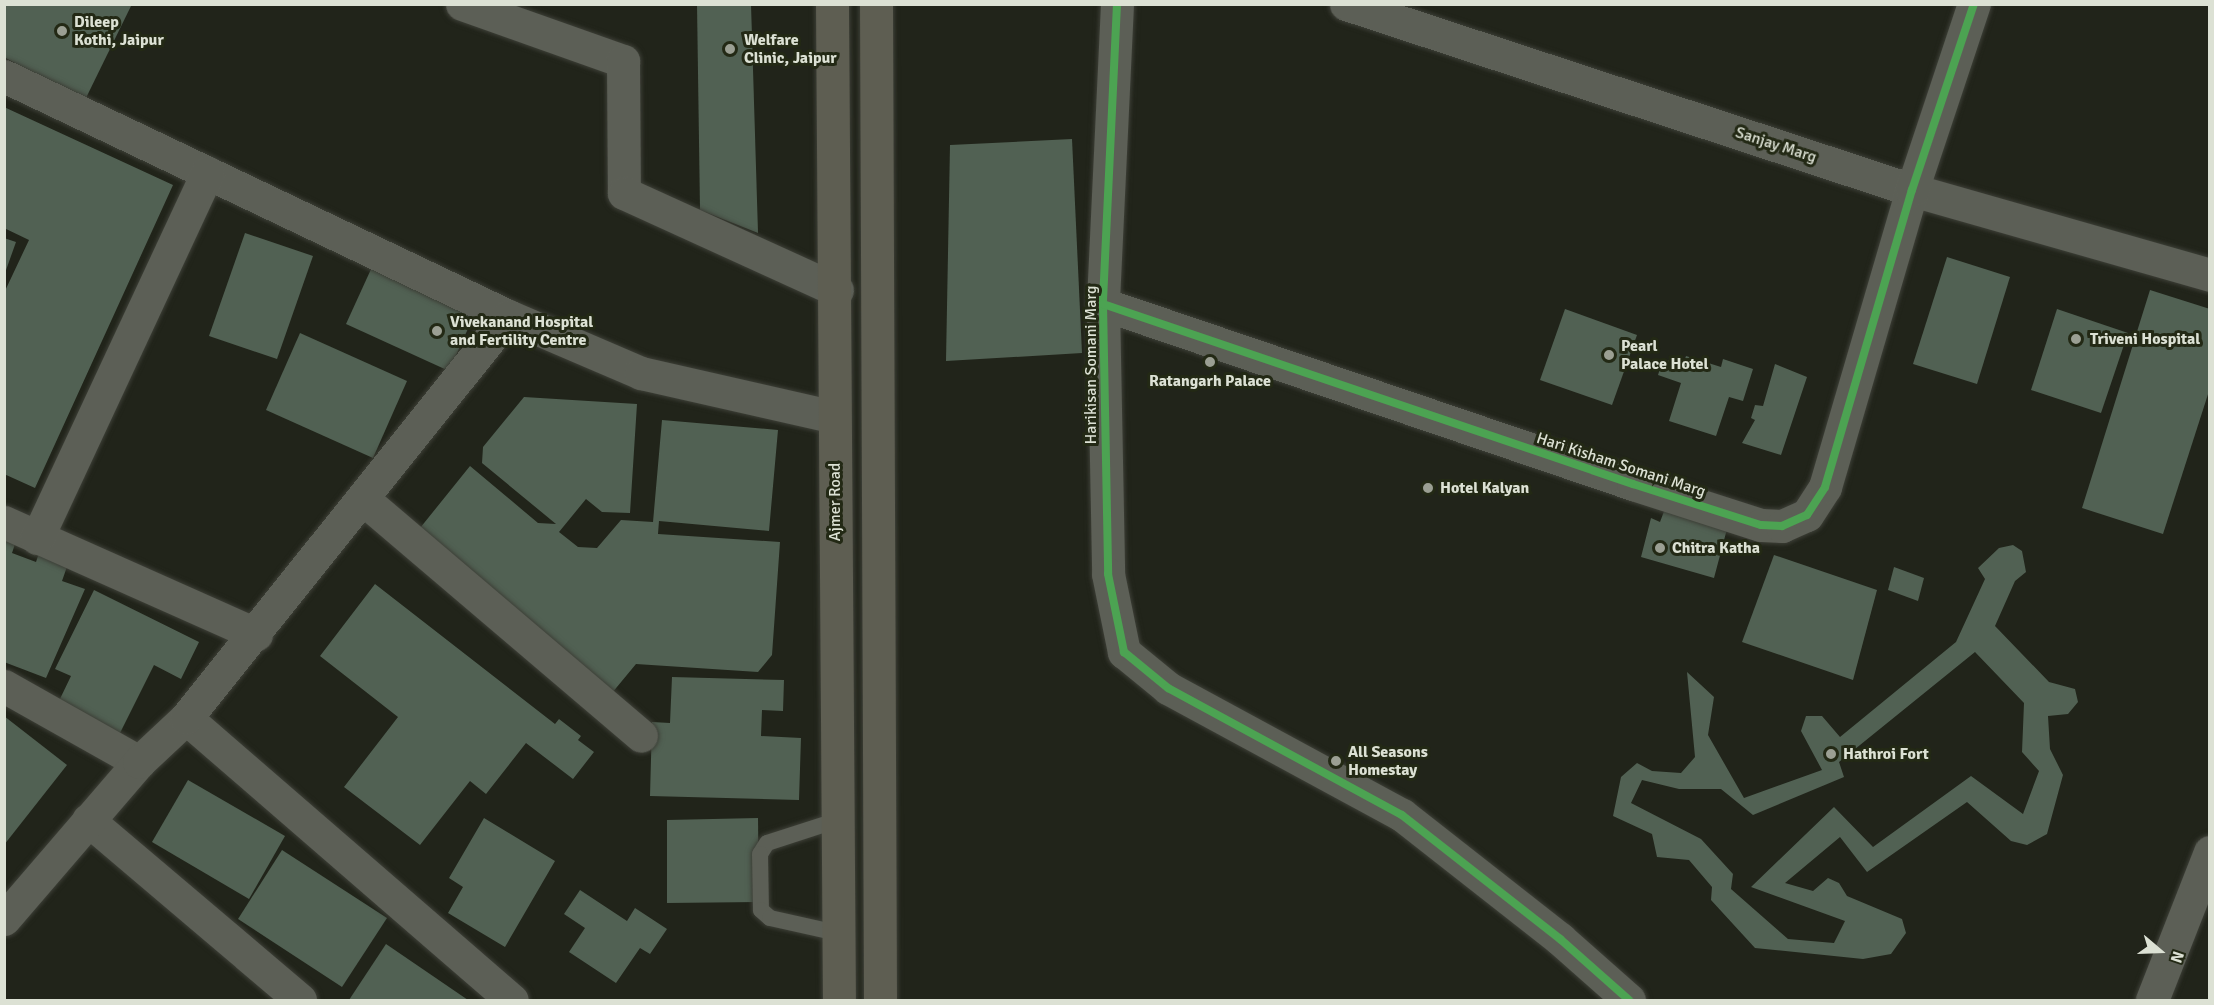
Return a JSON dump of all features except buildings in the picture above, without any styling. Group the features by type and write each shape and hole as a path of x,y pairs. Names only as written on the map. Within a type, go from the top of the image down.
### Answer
{"highway":[{"name":"Ajmer Road","path":"832,4 837,290 834,417 835,821 839,1000"},
{"path":"876,4 875,853 880,1000"}],"street":[{"name":"Harikisan Somani Marg","path":"1117,4 1103,304 1108,574 1124,652 1168,688 1402,815 1560,939 1629,1000"},
{"name":"Sanjay Marg","path":"1346,4 1912,190 2210,275"},
{"name":"Hari Kisham Somani Marg","path":"1103,304 1676,498 1761,525 1782,526 1807,515 1825,487 1912,190 1974,4"},
{"path":"472,7 623,61 624,193 837,290"},
{"path":"4,76 508,316 641,373 834,417"},
{"path":"37,538 207,173"},
{"path":"4,919 139,762 186,718 256,634 508,316"},
{"path":"363,499 641,736"},
{"path":"4,522 256,634"},
{"path":"4,686 139,762"},
{"path":"186,718 512,1000"},
{"path":"88,820 300,1000"},
{"path":"2152,1000 2210,852"}],"lane":[{"path":"835,821 767,843 760,854 761,910 770,918 837,933"}],"cycle path":[{"path":"1117,4 1103,304 1108,574 1124,652 1168,688 1402,815 1560,939 1629,1000"},
{"path":"1103,304 1633,484 1761,525 1782,526 1807,515 1825,487 1912,190 1974,4"}],"place":[{"name":"Dileep Kothi, Jaipur","path":"62,31"},
{"name":"Welfare Clinic, Jaipur","path":"730,49"},
{"name":"Vivekanand Hospital and Fertility Centre","path":"437,331"},
{"name":"Triveni Hospital","path":"2076,339"},
{"name":"Pearl Palace Hotel","path":"1609,355"},
{"name":"Ratangarh Palace","path":"1210,362"},
{"name":"Hotel Kalyan","path":"1428,488"},
{"name":"Chitra Katha","path":"1660,548"},
{"name":"Hathroi Fort","path":"1831,754"},
{"name":"All Seasons Homestay","path":"1336,761"}]}
